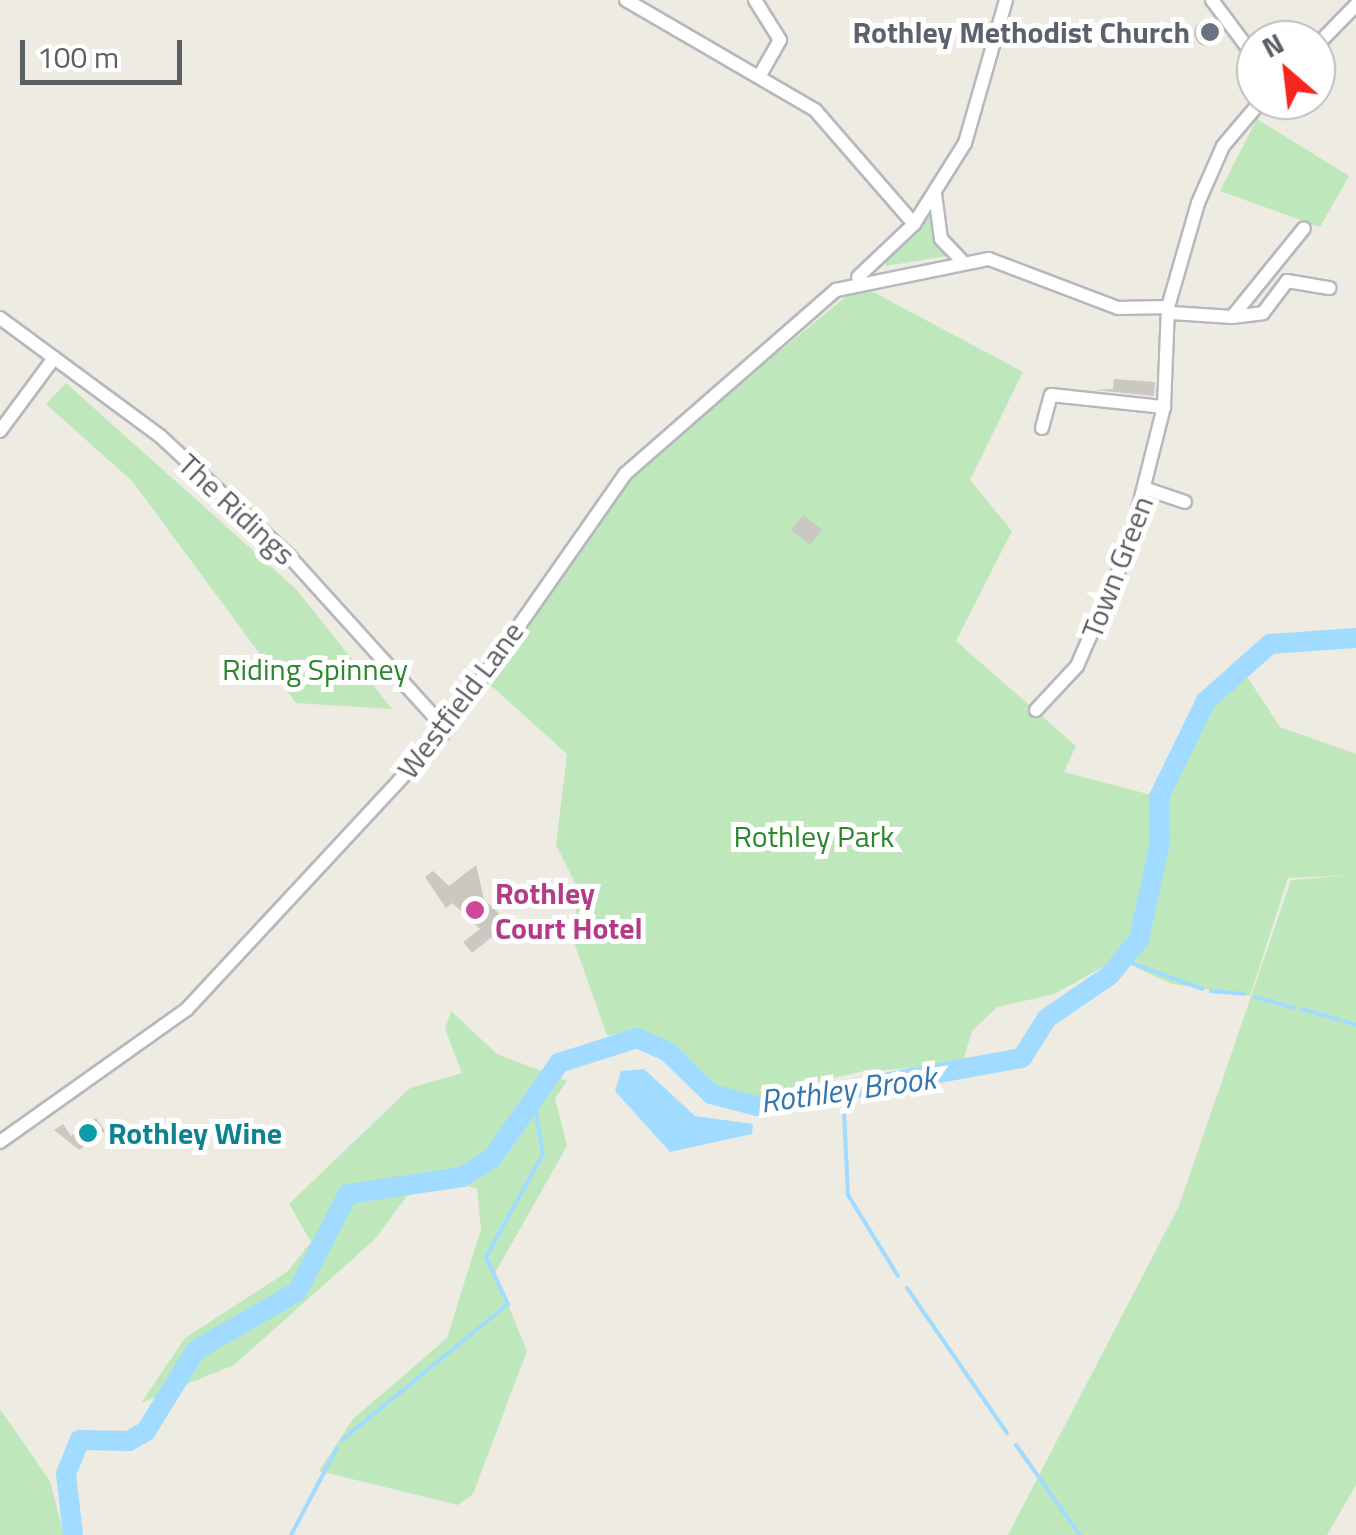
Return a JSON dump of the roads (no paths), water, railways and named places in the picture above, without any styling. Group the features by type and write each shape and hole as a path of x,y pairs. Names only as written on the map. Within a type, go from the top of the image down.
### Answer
{"street":[{"path":"626,0 760,75 822,116 914,224"},
{"path":"756,0 780,40 760,75"},
{"name":"Westfield Lane","path":"0,1142 187,1008 446,730 635,464 855,280 914,224 974,123 1006,0"},
{"path":"1212,0 1236,32"},
{"path":"1336,26 1356,5"},
{"name":"Town Green","path":"1036,710 1077,666 1147,489 1164,407 1170,310 1219,154 1246,120"},
{"path":"935,194 941,239 960,259"},
{"path":"1232,317 1304,228"},
{"path":"855,280 960,259 1014,264 1118,308 1232,317 1263,314 1288,281 1324,284"},
{"name":"The Ridings","path":"0,318 160,436 289,556 446,730"},
{"path":"0,431 54,358"},
{"path":"1042,428 1051,395 1164,407"},
{"path":"1147,489 1184,502"}],"water":[{"path":"644,1069 695,1116 753,1124 752,1134 670,1152 615,1091 621,1071"}],"waterway":[{"name":"Rothley Brook","path":"73,1535 66,1474 80,1440 129,1441 146,1431 196,1350 297,1292 348,1194 462,1177 492,1158 559,1063 637,1038 668,1052 711,1094 757,1106 1022,1058 1047,1018 1110,975 1139,939 1160,843 1159,797 1206,701 1270,644 1356,638"},
{"path":"1126,961 1202,989"},
{"path":"1211,991 1244,994"},
{"path":"1255,997 1295,1008"},
{"path":"1302,1009 1340,1020"},
{"path":"1345,1021 1356,1025"},
{"path":"843,1090 848,1195 898,1276"},
{"path":"342,1440 508,1304 486,1257 543,1154 533,1094"},
{"path":"907,1288 1007,1433"},
{"path":"1016,1445 1080,1535"},
{"path":"291,1535 337,1448"}],"place":[{"name":"Rothley Methodist Church","path":"1210,32"},
{"name":"Rothley Court Hotel","path":"475,910"},
{"name":"Rothley Wine","path":"88,1133"}],"park label":[{"name":"Riding Spinney","path":"315,669"},
{"name":"Rothley Park","path":"814,836"}]}
